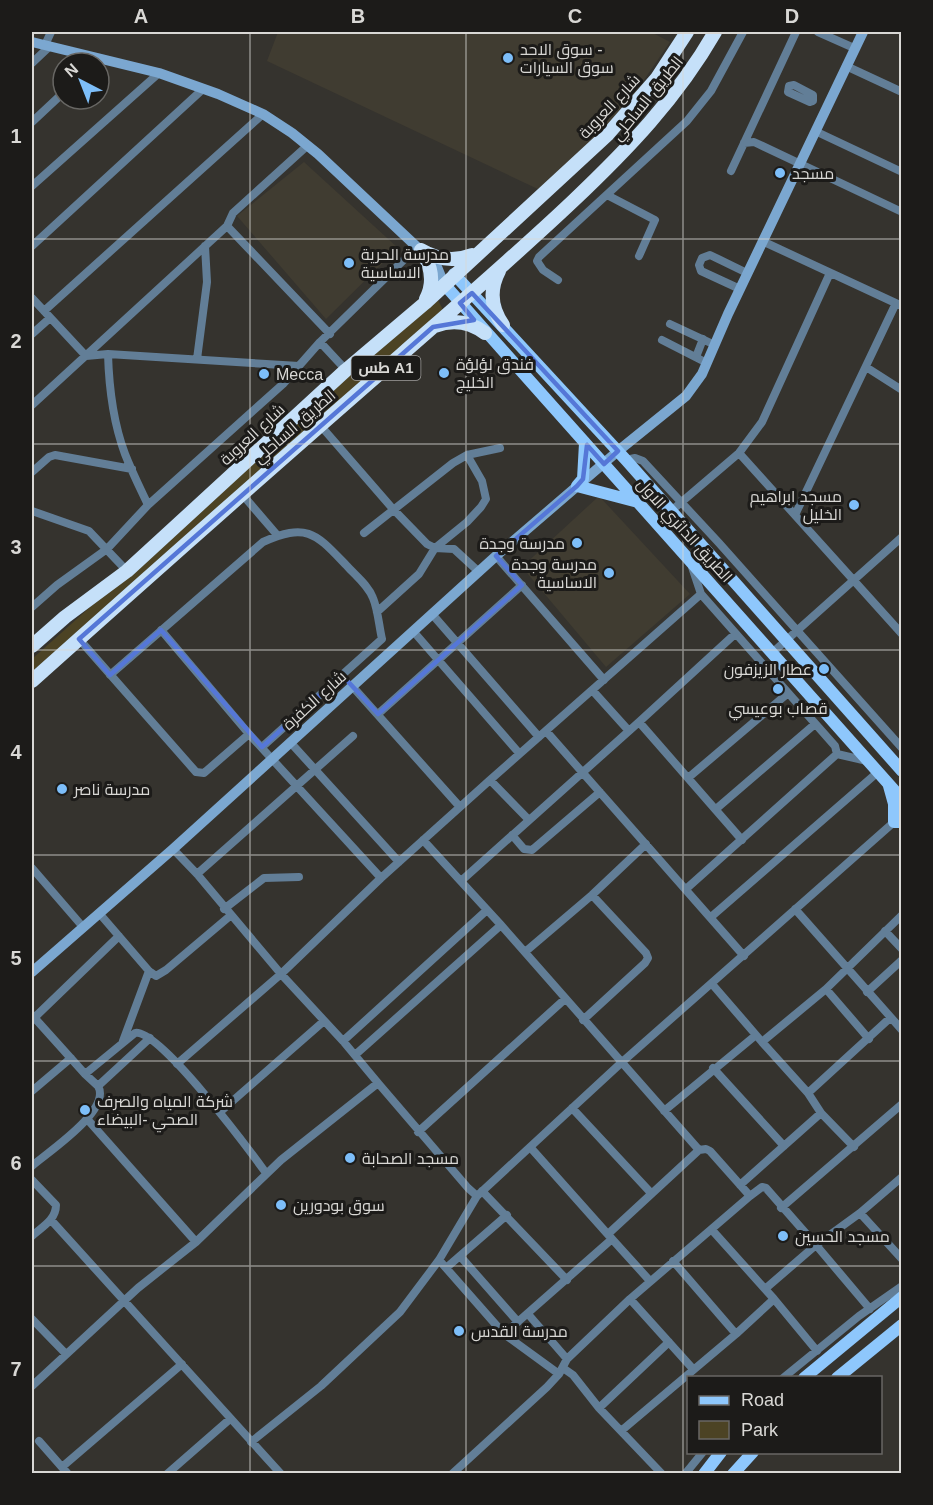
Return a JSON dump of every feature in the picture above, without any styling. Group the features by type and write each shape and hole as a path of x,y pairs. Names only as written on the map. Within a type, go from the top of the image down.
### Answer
{"highway":[{"name":"شارع العروبة","path":"32,646 65,617 127,571 598,143 657,78 687,32"},
{"name":"الطريق الساحلي","path":"32,681 241,494 502,267 614,162 645,130 674,94 716,32"},
{"path":"627,113 632,123 645,130"},
{"path":"598,143 610,148 614,154 614,162"},
{"path":"419,249 444,260 461,259 476,253"},
{"path":"419,249 426,258 431,276 431,285 424,303"},
{"path":"502,267 494,283 492,301 503,325"},
{"path":"433,327 446,322 460,322 486,333"}],"main road":[{"name":"الطريق الدائري الاول","path":"454,274 622,456 902,771"},
{"name":"الطريق الدائري الاول","path":"444,284 902,799"},
{"path":"585,443 583,479 577,486 639,502"},
{"path":"888,784 899,819"},
{"path":"806,1376 902,1297"},
{"path":"838,1376 902,1325"},
{"path":"706,1473 720,1454"},
{"path":"732,1473 751,1454"}],"street":[{"path":"32,63 47,46 51,32"},
{"path":"558,280 539,266 537,261 539,257 696,111 711,91 743,32"},
{"path":"731,171 796,32"},
{"path":"818,32 855,48"},
{"name":"شارع الكفرة","path":"32,972 125,888 173,849 496,556 604,464 622,456 686,396 707,363 762,241 863,32"},
{"path":"32,42 64,51"},
{"path":"111,64 159,73 218,93 263,114 307,146 437,267 454,274"},
{"path":"846,66 902,92"},
{"path":"32,186 159,73"},
{"path":"32,246 204,90"},
{"path":"814,99 827,106"},
{"path":"32,122 51,104"},
{"path":"44,311 263,114"},
{"path":"814,131 902,172"},
{"path":"744,143 754,142 902,212"},
{"path":"32,405 227,226 233,213 307,146"},
{"path":"607,195 655,220 639,256"},
{"path":"227,226 330,334"},
{"path":"762,241 899,304 795,515"},
{"path":"197,359 207,282 205,246"},
{"path":"32,607 57,585 107,549 148,505 283,384 320,342 419,249"},
{"path":"740,290 701,271 699,265 702,258 710,255 747,273"},
{"path":"437,267 444,284"},
{"path":"670,511 739,453 762,422 830,273"},
{"path":"32,298 86,356"},
{"path":"32,334 50,318"},
{"path":"670,324 715,345"},
{"path":"696,357 703,339"},
{"path":"662,340 707,363"},
{"path":"320,342 346,370"},
{"path":"86,356 108,354 299,366"},
{"path":"108,354 109,388 116,424 148,505"},
{"path":"866,367 902,390"},
{"path":"320,425 393,509 427,544 435,548 454,549 479,572"},
{"path":"364,533 453,463 467,455 500,448"},
{"path":"739,453 902,634"},
{"path":"32,472 49,457 55,455 132,469"},
{"path":"377,612 419,574 435,548 467,522 486,499 482,481 467,455"},
{"path":"622,456 641,460 682,502 902,748"},
{"path":"241,494 278,536"},
{"path":"32,511 89,531 127,571"},
{"path":"110,675 263,542 278,536 310,533 321,539 369,589 377,612 382,639 391,651"},
{"path":"772,653 902,537"},
{"path":"496,556 604,680"},
{"path":"690,560 701,594 835,746 837,754"},
{"path":"378,714 522,585"},
{"path":"177,1064 280,974 381,878 519,753 593,691 701,594"},
{"path":"432,614 542,734 582,772 744,956"},
{"path":"161,630 249,734 381,878"},
{"path":"413,631 519,753"},
{"path":"461,881 735,634"},
{"path":"79,639 196,772 204,773 249,734"},
{"path":"262,747 382,639"},
{"path":"352,686 460,807"},
{"path":"593,691 629,730"},
{"path":"688,778 787,694"},
{"path":"639,722 742,840"},
{"path":"716,809 815,724"},
{"path":"197,874 353,736"},
{"path":"290,742 399,862"},
{"path":"837,754 868,761"},
{"path":"687,890 837,754"},
{"path":"711,917 878,772"},
{"path":"490,780 529,820"},
{"path":"512,835 524,849 532,850 600,792"},
{"path":"251,1442 321,1386 400,1312 439,1260 480,1193 621,1064 899,819"},
{"path":"423,840 699,1150"},
{"path":"525,952 592,895 646,844"},
{"path":"173,849 197,874 280,974 344,1041 418,1132 468,1188 480,1193 507,1215 567,1280"},
{"path":"32,868 83,927"},
{"path":"224,909 264,878 299,877"},
{"path":"583,1020 648,958 646,953 592,895"},
{"path":"795,909 902,1030"},
{"path":"344,1041 487,910"},
{"path":"99,913 156,976 230,916"},
{"path":"762,1042 826,989 902,915"},
{"path":"355,1055 501,925"},
{"path":"885,931 902,949"},
{"path":"32,1166 88,1120 100,1098 101,1091 32,1017 119,936"},
{"path":"867,992 902,960"},
{"path":"123,1042 149,970"},
{"path":"712,984 807,1093 821,1113 854,1148"},
{"path":"826,989 869,1039"},
{"path":"418,1132 565,999"},
{"path":"807,1093 890,1018"},
{"path":"220,1112 324,1021"},
{"path":"85,1074 139,1031 150,1038 177,1064 220,1112 266,1173"},
{"path":"664,1111 713,1068 756,1035"},
{"path":"98,1086 150,1038"},
{"path":"32,1091 71,1058"},
{"path":"713,1068 784,1146"},
{"path":"32,1386 124,1300 196,1242 266,1173 378,1083"},
{"path":"781,1208 854,1148 901,1105"},
{"path":"572,1108 651,1193"},
{"path":"740,1185 821,1113"},
{"path":"88,1120 196,1242"},
{"path":"530,1147 650,1281"},
{"path":"504,1334 567,1280 651,1193 699,1150 710,1151 750,1196"},
{"path":"765,1289 816,1245 860,1214 901,1179"},
{"path":"32,1180 56,1205 51,1220 32,1236"},
{"path":"452,1473 561,1371 567,1359 630,1299 762,1187 766,1188 870,1309"},
{"path":"860,1214 902,1259"},
{"path":"446,1268 507,1215"},
{"path":"51,1220 281,1473"},
{"path":"712,1230 817,1351"},
{"path":"460,1256 518,1322"},
{"path":"439,1260 504,1334 561,1371 573,1375 599,1408 662,1473"},
{"path":"673,1261 736,1334"},
{"path":"784,1376 902,1286"},
{"path":"630,1299 693,1369"},
{"path":"621,1431 774,1299"},
{"path":"528,1314 567,1359"},
{"path":"32,1319 66,1354"},
{"path":"599,1408 669,1342"},
{"path":"39,1441 65,1470 182,1364"},
{"path":"167,1473 230,1419"},
{"path":"685,1473 701,1454"}],"highlighted area":[{"path":"472,293 618,451 604,464 587,445 583,479 496,556 522,585 378,714 342,675 262,747 161,630 110,675 79,639 433,327 474,320 460,303"}],"shaded area":[{"path":"278,32 651,32 670,42 635,93 597,137 540,190 267,61"},
{"path":"304,162 398,248 326,319 237,216"},
{"path":"599,496 690,594 606,667 522,567"}],"green space":[{"path":"438,300 443,310 32,674 32,659 345,379"}],"place":[{"name":"سوق الاحد - سوق السيارات","path":"508,58"},
{"name":"مسجد","path":"780,173"},
{"name":"مدرسة الحرية الاساسية","path":"349,263"},
{"name":"فندق لؤلؤة الخليج","path":"444,373"},
{"name":"Mecca","path":"264,374"},
{"name":"مسجد ابراهيم الخليل","path":"854,505"},
{"name":"مدرسة وجدة","path":"577,543"},
{"name":"مدرسة وجدة الاساسية","path":"609,573"},
{"name":"عطار الزيزفون","path":"824,669"},
{"name":"قصاب بوعيسي","path":"778,689"},
{"name":"مدرسة ناصر","path":"62,789"},
{"name":"شركة المياه والصرف الصحي -البيضاء","path":"85,1110"},
{"name":"مسجد الصحابة","path":"350,1158"},
{"name":"سوق بودورين","path":"281,1205"},
{"name":"مسجد الحسين","path":"783,1236"},
{"name":"مدرسة القدس","path":"459,1331"}]}
